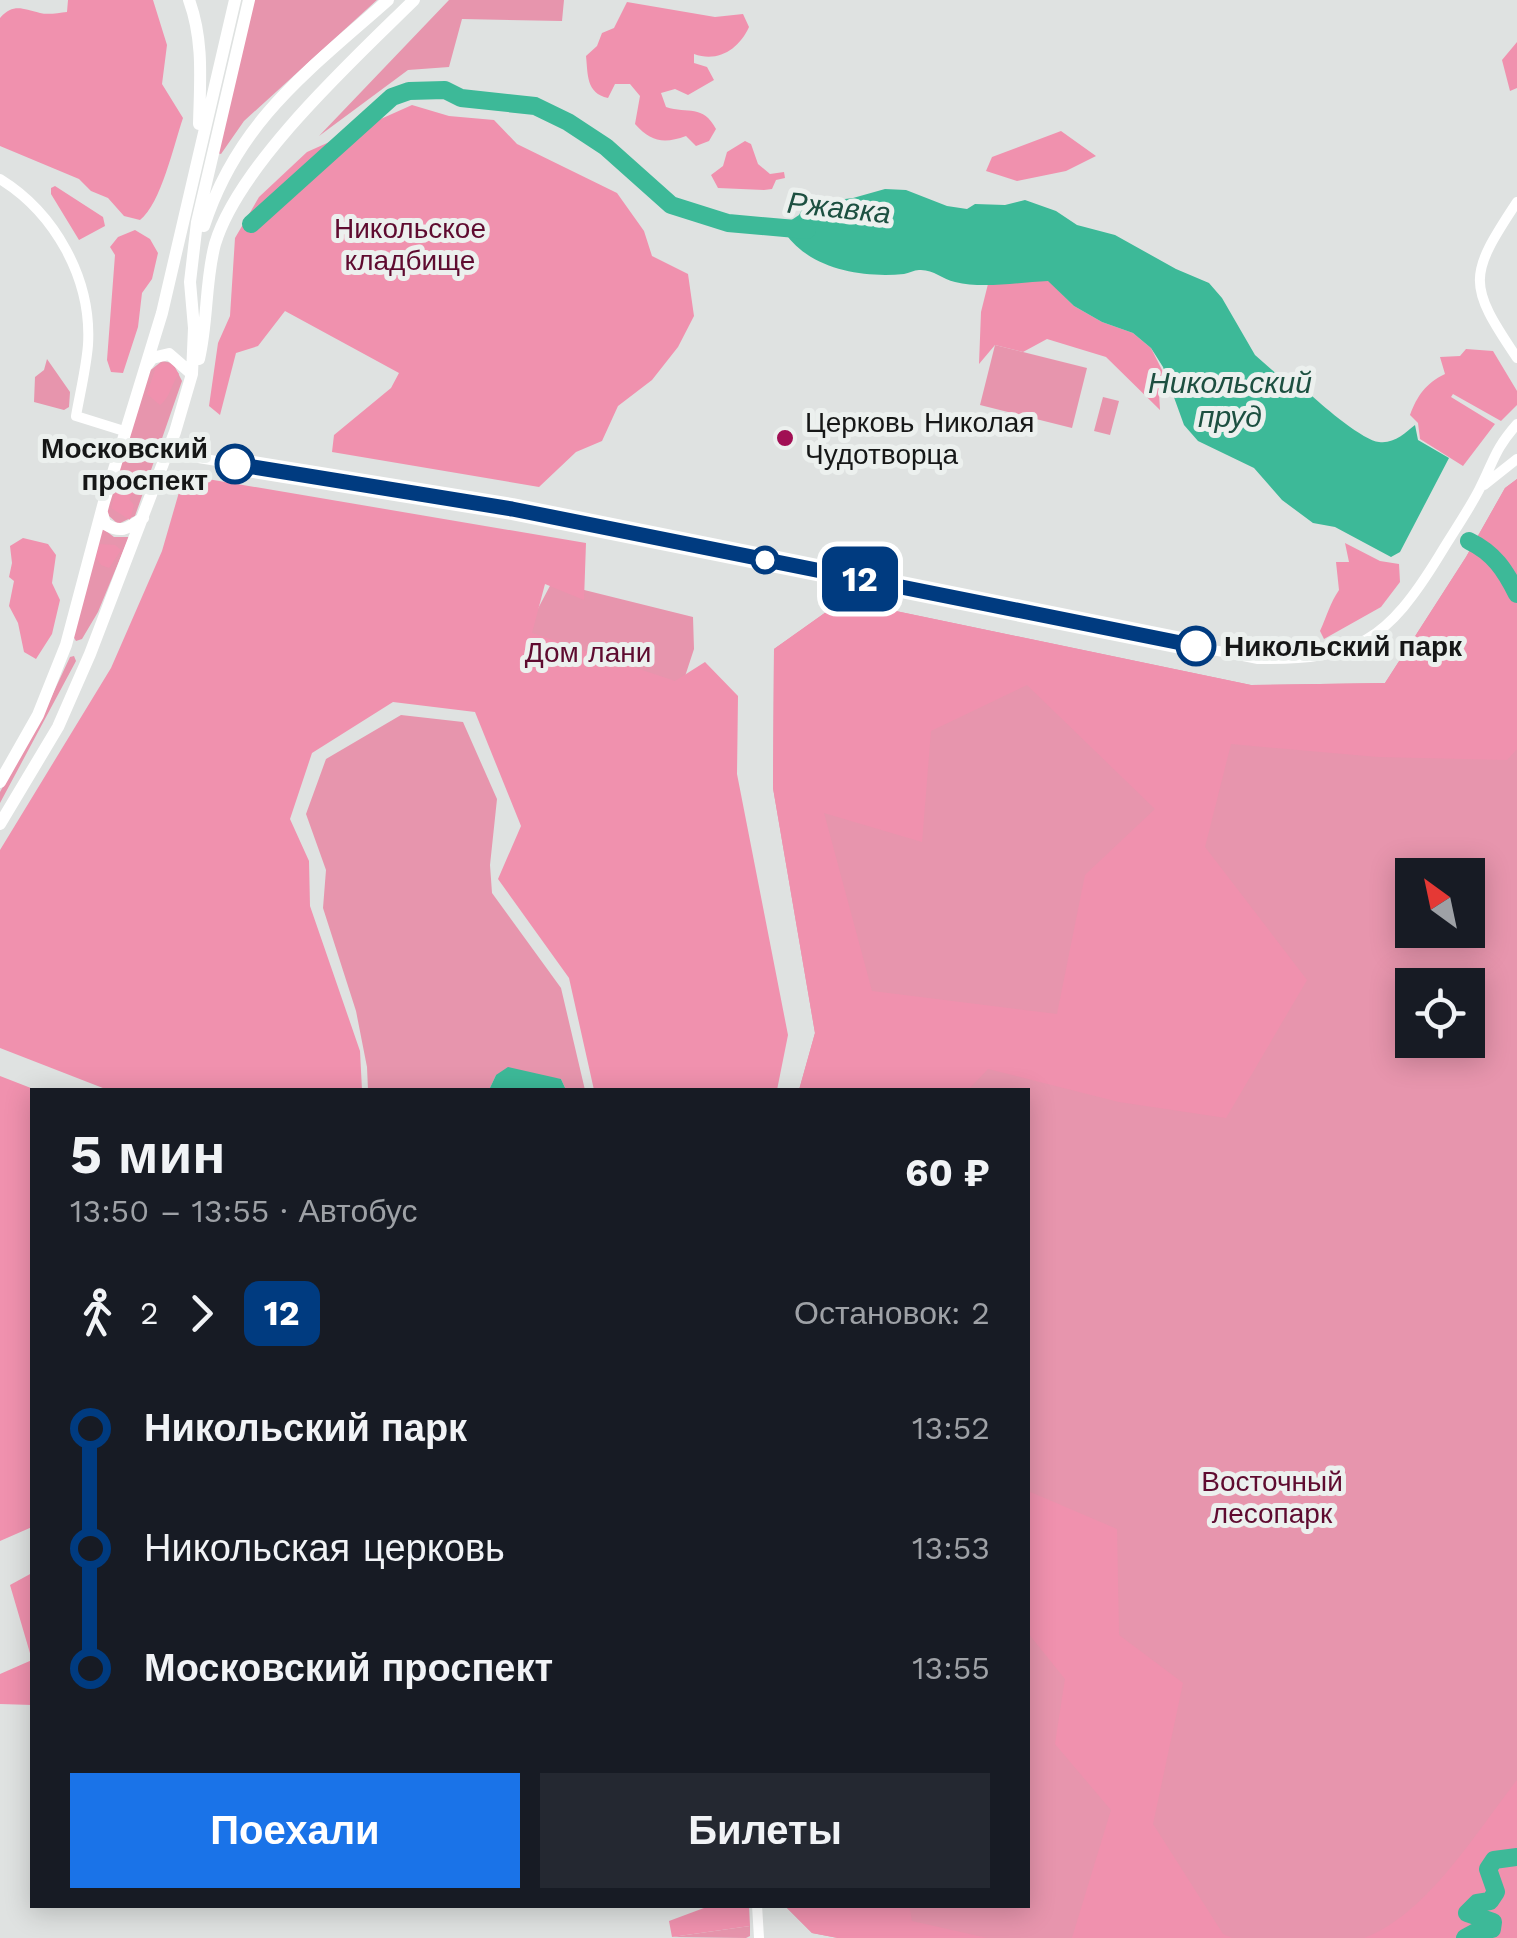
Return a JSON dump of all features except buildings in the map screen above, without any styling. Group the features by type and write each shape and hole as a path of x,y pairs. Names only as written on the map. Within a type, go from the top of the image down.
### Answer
{"main road":[{"path":"189,0 201,52 199,152"},
{"path":"0,782 38,715 66,645 101,510 166,298 235,0"},
{"path":"192,374 192,251 249,0"},
{"path":"192,251 221,178 248,134 269,108 388,0"},
{"path":"0,824 58,727 144,517 200,358 214,246 238,195 324,91 414,0"},
{"path":"190,290 204,332"},
{"path":"144,370 152,358 169,354 192,374"},
{"path":"101,510 105,524 116,530 126,530 144,517"},
{"path":"66,645 90,654"}],"street":[{"path":"0,179 36,206 72,262 86,315 88,346 76,416 124,431"},
{"path":"1517,202 1482,264 1478,280 1482,303 1517,358"},
{"path":"168,453 512,509 1258,659 1298,660 1330,655 1361,643 1388,626 1410,602 1480,489 1495,450 1517,424"},
{"path":"1480,489 1517,460"},
{"path":"757,1908 759,1938"}],"green space":[{"path":"68,0 153,0 167,45 162,84 183,118 160,188 140,220 124,216 108,198 91,191 79,179 0,146 0,18 14,9 46,14 67,12"},
{"path":"254,0 377,0 244,121 221,154 217,153"},
{"path":"449,0 564,0 562,21 462,19 449,67 408,70 319,136"},
{"path":"627,2 715,17 743,14 749,27 734,48 711,57 694,54 694,63 707,67 714,80 688,95 675,89 661,93 666,107 700,113 711,121 716,129 709,141 696,146 686,136 671,140 652,138 635,124 640,96 630,84 615,84 608,98 592,88 586,56 597,46 602,33 614,28"},
{"path":"1517,42 1517,88 1510,91 1502,60"},
{"name":"Никольское кладбище","path":"412,105 449,116 494,120 517,144 617,193 644,231 652,256 688,274 694,316 678,347 652,380 618,406 602,441 576,452 539,487 332,452 334,435 391,388 399,373 285,311 258,346 236,353 220,415 209,406 218,343 230,316 235,238 259,197 307,152"},
{"path":"1061,131 1096,156 1066,171 1017,181 986,171 992,157"},
{"path":"745,141 751,144 758,164 770,174 784,172 785,178 776,180 772,189 718,188 711,175 723,166 727,152"},
{"path":"55,186 103,217 105,226 79,240 51,194"},
{"path":"135,230 150,239 158,253 152,279 142,293 138,327 123,373 111,372 107,360 115,255 110,247 118,237"},
{"path":"1048,280 1074,306 1133,333 1151,348 1172,390 1159,393 1160,410 1106,357 1047,339 1023,352 995,345 979,364 981,312 988,284"},
{"path":"995,345 1087,368 1072,428 980,405"},
{"path":"1466,349 1493,351 1517,391 1517,405 1501,421 1453,394 1451,397 1495,424 1463,466 1420,439 1418,423 1410,415 1423,391 1445,374 1440,357 1460,356"},
{"path":"47,359 70,392 69,407 64,410 34,402 35,377 44,370"},
{"path":"162,361 173,363 182,381 135,516 118,524 106,508 147,373"},
{"path":"163,363 172,365 179,374 160,405 147,394 156,367"},
{"path":"1103,397 1119,401 1110,435 1094,431"},
{"path":"184,475 586,543 584,600 545,584 532,633 675,681 705,662 738,696 737,774 788,1035 777,1088 594,1088 569,978 498,879 521,826 475,712 393,702 312,753 290,819 309,861 310,906 360,1051 362,1088 103,1088 0,1048 0,850 111,668 162,551"},
{"name":"Восточный лесопарк","path":"1517,479 1517,1938 838,1938 812,1933 787,1908 1030,1908 1030,1088 800,1088 815,1033 773,788 774,649 843,600 1251,685 1385,683 1505,488"},
{"path":"1517,479 1517,749 1507,760 1378,757 1231,744 1205,847 1307,980 1226,1118 1119,1102 988,1069 970,1088 800,1088 815,1033 773,788 774,649 843,600 1251,685 1385,683 1505,488","holes":["1027,685 1155,809 1085,875 1057,1014 872,991 824,813 922,842 931,731"]},
{"path":"118,486 134,492 129,499 134,505 130,520 111,508"},
{"path":"102,528 114,537 129,537 98,612 82,639 76,641 73,636"},
{"path":"23,538 48,544 56,555 52,583 60,600 52,634 36,659 24,652 18,623 9,606 14,581 9,577 10,546"},
{"path":"1345,543 1380,561 1399,564 1400,582 1381,607 1324,639 1320,631 1339,590 1336,562 1349,562"},
{"path":"100,544 115,545 121,550 109,568 96,557"},
{"name":"Дом лани","path":"552,582 693,617 694,649 671,719 504,673"},
{"path":"74,656 76,661 0,803 0,792 70,657"},
{"path":"401,715 463,722 497,799 490,865 492,893 561,988 585,1088 565,1088 561,1079 496,1075 490,1088 368,1088 356,1011 323,908 326,870 306,814 326,759"},
{"path":"0,1076 31,1088 30,1528 0,1541"},
{"path":"1030,1492 1117,1529 1119,1635 1183,1683 1153,1824 1223,1934 1232,1938 1072,1938 1111,1810 1055,1744 1065,1679 1030,1635"},
{"path":"30,1574 30,1653 10,1585"},
{"path":"30,1661 30,1705 0,1704 0,1674"},
{"path":"1517,1780 1517,1938 1364,1938 1387,1927 1430,1891"},
{"path":"704,1908 749,1908 750,1926 672,1937 669,1921"},
{"path":"787,1908 910,1908 912,1921 987,1938 838,1938 812,1933"},
{"path":"750,1926 750,1936 746,1938 672,1937"}],"water":[{"name":"Никольский пруд","path":"885,189 906,190 947,206 967,209 975,204 1005,205 1025,200 1056,211 1077,225 1115,235 1209,283 1255,355 1279,376 1298,382 1325,408 1364,436 1379,442 1390,441 1415,425 1418,440 1449,458 1400,552 1391,557 1335,527 1313,523 1282,500 1254,468 1198,441 1184,425 1163,367 1151,348 1133,333 1074,306 1048,281 978,285 955,282 924,270 888,275 854,272 822,263 785,233 787,223 799,215 805,204"},
{"path":"508,1067 561,1079 565,1088 490,1088 496,1075"}],"waterway":[{"name":"Ржавка","path":"251,224 392,97 409,91 445,90 461,98 535,106 568,122 606,147 671,205 728,223 807,230"},
{"name":"Ржавка","path":"1469,541 1498,563 1517,594"},
{"name":"Ржавка","path":"1465,1938 1492,1929 1493,1922 1467,1913 1477,1903 1490,1901 1496,1892 1488,1869 1494,1860 1517,1857"}],"bus line":[{"name":"12","path":"235,464 512,509 1196,646"}],"place":[{"name":"Церковь Николая Чудотворца","path":"785,438"},
{"name":"Московский проспект","path":"235,464"},
{"name":"Никольский парк","path":"1196,646"}]}
